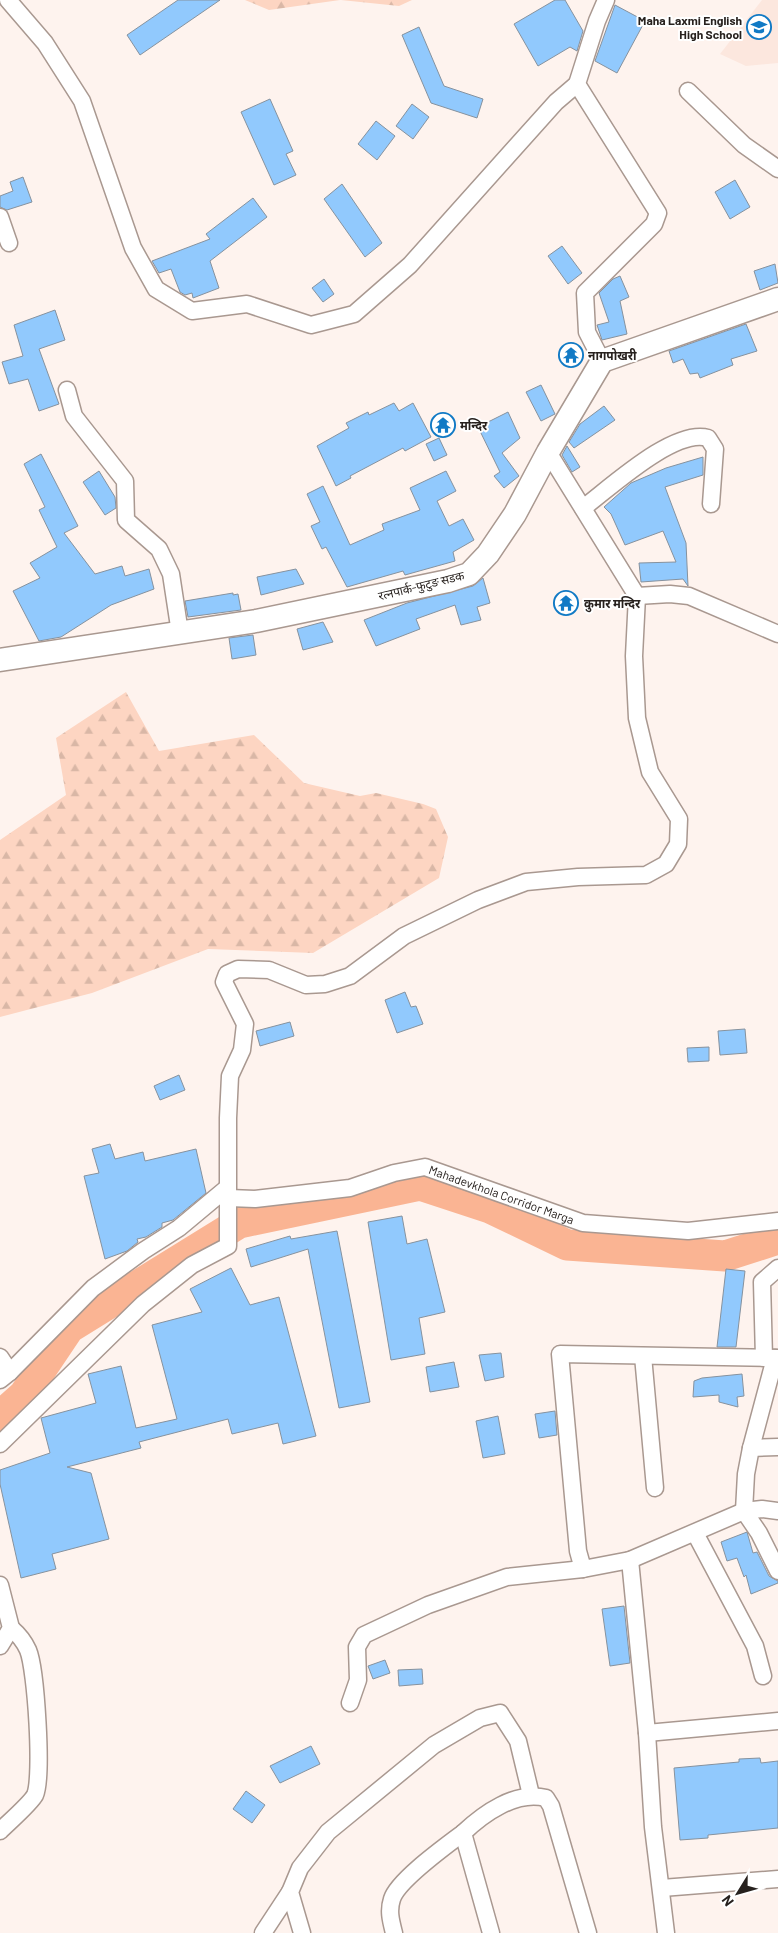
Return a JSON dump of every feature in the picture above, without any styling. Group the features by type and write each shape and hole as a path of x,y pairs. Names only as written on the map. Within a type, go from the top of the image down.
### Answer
{"street":[{"path":"8,0 45,43 82,102 133,248 156,290 192,311 247,304 311,325 354,314 410,265 556,102 577,84 597,21 606,0"},
{"path":"577,84 658,213 654,224 584,293 587,332 602,361 778,298"},
{"path":"688,91 744,145 778,169"},
{"path":"0,217 9,243"},
{"name":"रत्नपार्क-फुटुङ सडक","path":"0,660 284,616 448,581 469,574 488,554 515,514 548,452 602,361"},
{"path":"67,390 74,416 125,481 126,520 159,549 171,574 180,633"},
{"path":"584,508 660,449 701,436 708,438 714,449 711,504"},
{"path":"0,1444 143,1304 192,1265 228,1246 230,1076 242,1050 245,1024 224,982 227,974 238,969 270,970 306,985 326,984 350,976 404,936 478,900 526,882 578,877 646,875 666,864 678,844 680,819 650,772 637,718 634,656 637,596 548,452"},
{"path":"637,596 670,594 689,596 778,634"},
{"name":"Mahadevkhola Corridor Marga","path":"228,1193 255,1199 350,1188 394,1173 425,1167 583,1223 688,1231 778,1221"},
{"path":"5,1376 93,1288 228,1193"},
{"path":"778,1268 762,1282 772,1358 746,1474 744,1511 759,1533 778,1571"},
{"path":"583,1569 578,1551 560,1354 772,1358"},
{"path":"643,1356 656,1488"},
{"path":"0,1357 5,1376"},
{"path":"751,1448 778,1447"},
{"path":"350,1703 358,1680 357,1647 364,1636 428,1605 507,1577 583,1569 630,1560 744,1511 762,1509 778,1512"},
{"path":"695,1533 755,1646 763,1676"},
{"path":"630,1560 654,1827 666,1933"},
{"path":"0,1584 11,1628 28,1650 34,1681 39,1734 35,1795 0,1831"},
{"path":"0,1646 11,1628"},
{"path":"263,1933 290,1892 300,1868 328,1832 434,1745 480,1718 500,1713 508,1723 518,1741 531,1795"},
{"path":"647,1733 778,1721"},
{"path":"394,1933 389,1913 392,1896 412,1873 480,1818 502,1805 531,1795 546,1798 551,1806 588,1933"},
{"path":"463,1833 491,1933"},
{"path":"662,1888 778,1878"},
{"path":"290,1892 302,1933"}],"shaded area":[{"name":"Maha Laxmi English High School","path":"762,0 778,0 778,63 746,66 720,54"}],"green space":[{"path":"245,0 340,0 269,10"},
{"path":"341,0 412,0 399,6"},
{"path":"126,692 159,751 254,735 304,783 360,796 376,793 436,809 448,837 439,878 313,953 208,949 92,993 0,1017 0,840 66,795 56,738"}],"building":[{"path":"178,0 220,0 140,55 127,35"},
{"path":"555,0 565,0 583,31 577,51 570,47 538,66 514,24"},
{"path":"615,5 645,21 617,73 595,61"},
{"path":"419,27 444,86 483,99 477,118 431,103 402,35"},
{"path":"270,99 293,151 286,154 296,175 274,185 241,112"},
{"path":"412,104 429,117 413,139 396,126"},
{"path":"376,121 395,136 377,160 358,144"},
{"path":"23,177 32,202 7,210 0,207 0,196 13,191 10,182"},
{"path":"735,180 750,207 730,219 715,192"},
{"path":"342,184 382,243 365,257 324,199"},
{"path":"253,198 267,217 210,261 219,288 193,298 192,293 185,295 180,292 171,269 159,273 152,261 210,239 206,234"},
{"path":"562,246 582,273 568,284 548,256"},
{"path":"775,264 778,283 760,290 754,271"},
{"path":"620,276 629,297 620,301 627,334 602,340 597,325 609,322 599,293 613,279"},
{"path":"324,279 334,294 323,302 312,288"},
{"path":"55,310 65,340 39,349 59,404 39,411 28,379 9,384 2,362 23,356 14,325"},
{"path":"746,324 757,351 731,359 733,365 700,378 698,373 690,374 683,359 673,363 669,351"},
{"path":"541,385 555,414 541,421 526,392"},
{"path":"394,403 399,411 413,403 431,437 405,451 403,448 350,476 351,478 336,486 317,446 349,428 346,423 368,412 369,415"},
{"path":"604,406 615,420 574,448 569,442 580,424"},
{"path":"508,412 520,438 502,453 519,476 504,488 494,476 500,472 478,427"},
{"path":"439,438 447,455 434,461 426,444"},
{"path":"567,446 580,467 572,472 562,455"},
{"path":"41,454 78,526 64,533 95,574 122,566 125,576 149,569 154,589 111,605 61,637 39,641 13,591 40,578 30,563 57,547 39,510 45,507 24,464"},
{"path":"703,457 703,475 665,487 686,543 688,586 683,579 641,582 639,563 676,562 663,531 625,545 611,514 604,507 631,483 666,468"},
{"path":"99,471 115,497 116,508 105,515 83,482"},
{"path":"446,471 456,491 437,501 449,526 463,519 474,540 453,552 455,561 405,575 403,571 347,587 326,547 322,549 311,526 320,522 307,494 323,486 350,545 384,530 382,524 420,510 410,488"},
{"path":"296,569 304,584 261,595 257,577"},
{"path":"483,578 490,603 477,607 481,620 461,625 455,605 416,619 420,629 376,646 364,620 407,603 473,586"},
{"path":"233,593 233,595 238,594 241,610 188,617 185,601"},
{"path":"323,622 333,642 303,650 297,629"},
{"path":"253,635 256,655 232,659 229,638"},
{"path":"405,992 411,1007 416,1006 423,1024 397,1033 385,1000"},
{"path":"290,1022 294,1036 260,1046 256,1031"},
{"path":"745,1029 747,1053 720,1055 718,1031"},
{"path":"709,1047 709,1061 688,1062 687,1048"},
{"path":"179,1075 185,1090 160,1100 154,1086"},
{"path":"110,1144 115,1159 143,1152 145,1161 196,1149 206,1193 173,1220 162,1223 162,1227 146,1237 137,1239 138,1242 127,1251 105,1259 84,1176 99,1173 92,1149"},
{"path":"402,1216 407,1244 427,1239 445,1312 419,1318 425,1354 391,1360 368,1222"},
{"path":"337,1231 370,1402 339,1408 308,1249 251,1267 246,1249 290,1236 291,1239"},
{"path":"231,1268 250,1305 279,1297 316,1436 283,1444 278,1423 232,1434 228,1419 139,1442 141,1448 67,1467 91,1473 109,1539 52,1554 56,1569 21,1578 0,1484 0,1470 50,1453 41,1418 96,1403 88,1374 121,1366 136,1428 177,1419 152,1325 202,1312 190,1289"},
{"path":"726,1269 745,1271 736,1347 717,1347"},
{"path":"501,1353 504,1377 485,1381 479,1355"},
{"path":"454,1362 459,1387 430,1392 426,1367"},
{"path":"742,1374 744,1396 737,1397 738,1407 719,1402 719,1395 693,1397 694,1381 702,1378"},
{"path":"555,1411 557,1435 539,1438 535,1414"},
{"path":"498,1416 505,1454 483,1458 476,1421"},
{"path":"747,1532 753,1553 757,1552 769,1576 778,1581 778,1583 751,1594 746,1575 744,1577 737,1558 727,1561 721,1542"},
{"path":"624,1606 630,1663 610,1666 602,1609"},
{"path":"385,1660 390,1673 373,1679 368,1666"},
{"path":"422,1669 423,1684 399,1686 398,1670"},
{"path":"311,1746 320,1764 280,1783 270,1766"},
{"path":"760,1758 761,1763 778,1761 778,1828 708,1835 708,1838 680,1840 674,1768 739,1762 739,1759"},
{"path":"246,1791 265,1805 252,1823 233,1809"}],"waterway":[{"path":"0,1416 24,1395 69,1328 239,1223 420,1185 490,1208 567,1245 725,1256 778,1239"}],"place":[{"name":"Maha Laxmi English High School","path":"759,27"},
{"name":"नागपोखरी","path":"571,355"},
{"name":"मन्दिर","path":"443,425"},
{"name":"कुमार मन्दिर","path":"566,603"}]}
